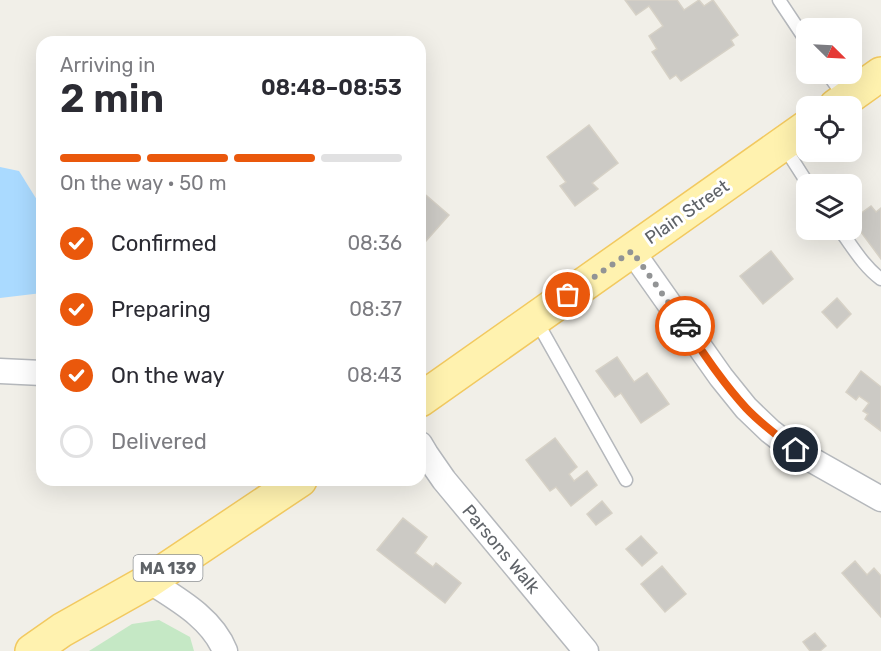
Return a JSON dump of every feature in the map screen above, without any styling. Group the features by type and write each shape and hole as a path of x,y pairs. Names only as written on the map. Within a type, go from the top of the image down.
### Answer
{"main road":[{"path":"837,93 881,74"},
{"name":"Plain Street","path":"426,396 795,136"},
{"name":"MA 139","path":"32,651 62,630 149,581 291,486"}],"street":[{"path":"632,251 720,377 746,408 770,431 796,450 881,499"},
{"path":"0,371 36,373"},
{"name":"Parsons Walk","path":"426,454 444,480 586,651"},
{"path":"149,581 202,618 220,639 225,651"}],"lane":[{"path":"779,0 796,26"},
{"path":"795,136 805,174"},
{"path":"848,240 875,275 881,279"},
{"path":"535,319 626,480"}],"green space":[{"path":"159,620 190,637 194,651 89,651 132,624"}],"water":[{"path":"0,167 19,171 36,198 36,294 0,298"}],"building":[{"path":"625,0 677,0 684,10 699,0 704,6 713,0 738,35 731,40 734,45 681,81 676,75 670,79 652,52 657,49 649,36 663,26 649,6 636,15"},
{"path":"589,125 618,163 592,183 598,189 575,206 560,186 566,182 547,157"},
{"path":"426,195 449,215 426,241"},
{"path":"871,206 876,212 881,208 881,259 862,233 862,213"},
{"path":"771,251 793,279 763,304 740,276"},
{"path":"837,298 851,314 837,328 822,312"},
{"path":"617,357 634,382 647,373 669,404 641,423 621,393 615,397 596,371"},
{"path":"861,371 881,387 881,431 865,419 868,414 863,411 869,403 859,396 856,400 846,392"},
{"path":"555,438 577,467 569,474 574,481 587,471 597,485 571,506 556,487 550,491 526,460"},
{"path":"602,501 612,513 596,525 587,514"},
{"path":"403,518 427,537 415,553 433,567 436,563 461,583 445,603 377,550"},
{"path":"641,536 657,553 642,566 626,549"},
{"path":"855,561 867,575 874,568 881,576 881,617 842,573"},
{"path":"662,566 686,594 665,612 641,584"},
{"path":"815,633 826,646 820,651 810,651 803,642"}],"way so far":[{"path":"568,295 632,251 685,326"}],"route":[{"path":"685,326 720,377 746,408 770,431 796,450"}]}
